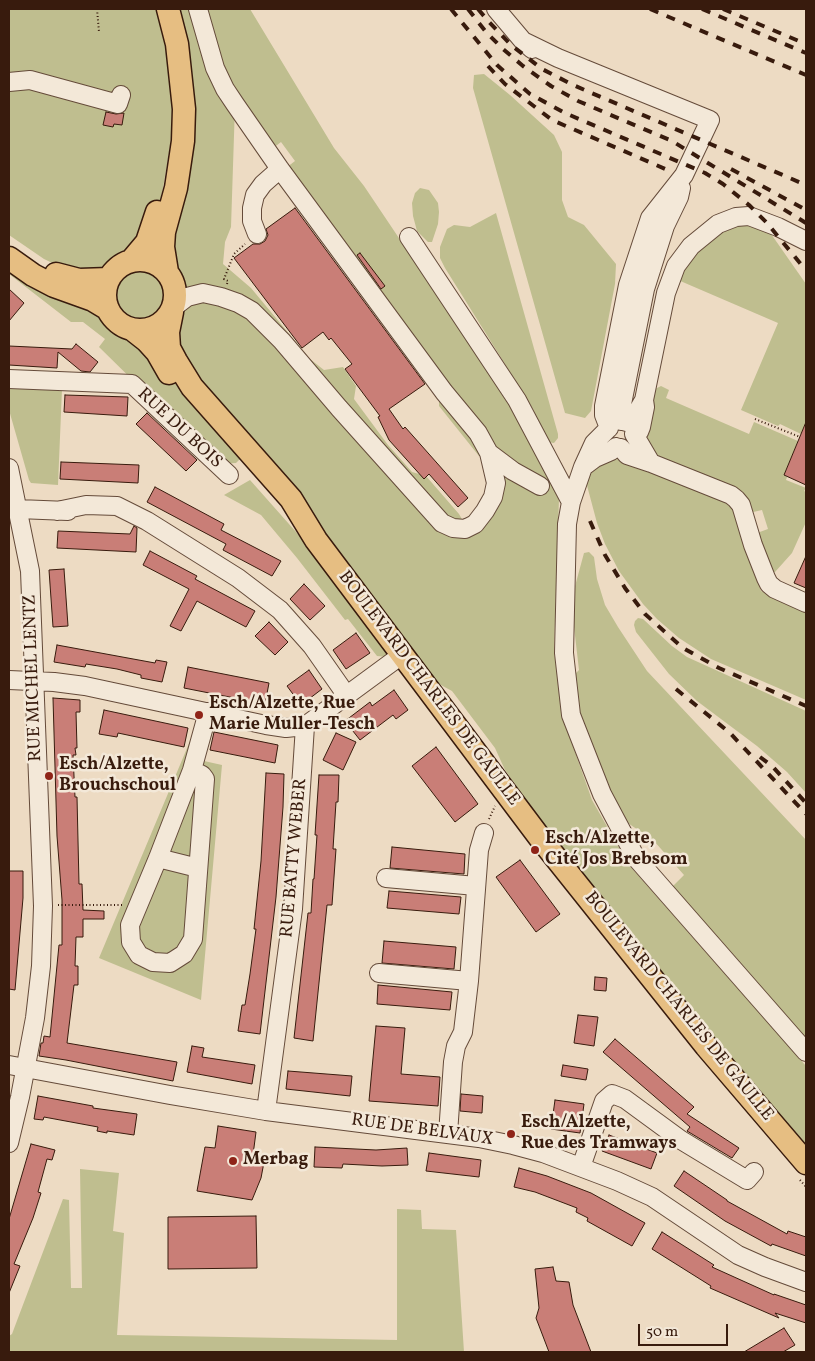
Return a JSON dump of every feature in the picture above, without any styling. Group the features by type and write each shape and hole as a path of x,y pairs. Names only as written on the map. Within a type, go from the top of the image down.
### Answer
{"main road":[{"path":"131,261 147,242 153,229 163,188 171,140 172,107 168,65 162,27 156,9"},
{"path":"167,272 151,261 131,261 122,265 109,278 106,288 105,299 114,318 134,330 156,327 173,310 176,296 174,285 167,272 163,247 164,232 176,188 183,141 184,108 177,44 168,9"},
{"path":"9,244 60,276 79,280 109,278"},
{"path":"9,258 54,286 94,300 108,308"},
{"name":"BOULEVARD CHARLES DE GAULLE","path":"173,310 168,332 169,348 192,387 291,499 316,540 540,838 706,1046 806,1163"},
{"name":"BOULEVARD CHARLES DE GAULLE","path":"134,330 152,346 183,394 280,506 316,540"}],"street":[{"path":"173,310 187,297 203,293 222,297 252,311 265,323 442,523 453,528 465,529 475,524 485,511 493,497 496,483 489,453 478,433 444,392 280,169 225,89 214,68 198,9"},
{"path":"496,9 523,41 544,59 567,72 708,125 684,175 668,196 655,225 636,285 622,426 608,437 612,445 619,447 627,455 731,495 736,499 741,505 756,553 769,584 775,589 806,603"},
{"path":"9,82 30,80 118,104 121,96"},
{"path":"257,234 252,222 252,208 255,195 263,184 280,169"},
{"path":"651,463 622,426 620,414 645,289 665,226 679,197 684,175"},
{"path":"622,426 639,432 641,427 645,407 644,400 666,293 676,266 691,246 718,224 736,217 749,216 778,227 806,241"},
{"path":"409,237 517,400 571,502"},
{"name":"RUE DU BOIS","path":"9,379 132,384 229,475"},
{"path":"622,426 594,443 582,467 571,502 567,524 564,653 571,715 602,794 636,858 806,1052"},
{"path":"582,467 595,458 619,447"},
{"path":"489,453 513,471 540,486"},
{"name":"RUE MICHEL LENTZ","path":"9,468 16,519 30,570 43,906 41,966 35,1018 17,1066 20,1097 9,1143"},
{"path":"16,519 56,511 133,514 238,578 280,610 312,646 347,696"},
{"path":"9,680 34,680 85,686 286,728 305,726 403,654"},
{"path":"192,770 202,775 205,779 193,939 184,954 170,962 153,962 139,955 131,942 130,925 192,770 208,712"},
{"name":"RUE BATTY WEBER","path":"266,1111 293,909 305,726"},
{"path":"448,1134 453,1062 456,1046 463,1032 469,981 479,850 484,833"},
{"path":"158,858 198,868"},
{"path":"386,878 476,886"},
{"path":"379,972 469,981"},
{"name":"RUE DE BELVAUX","path":"17,1066 266,1111 448,1134 513,1145 581,1167 652,1197 738,1255 806,1282"},
{"path":"581,1167 604,1101 612,1094 625,1098 681,1140 747,1180 754,1172"}],"path":[{"path":"97,9 99,32"},
{"path":"228,269 234,254 257,234"},
{"path":"755,419 800,437"},
{"path":"43,906 137,905"}],"shaded area":[{"path":"9,9 156,9 162,27 168,65 172,107 171,140 163,188 153,229 115,271 65,269 44,259 9,235"},
{"path":"168,9 250,9 334,148 364,186 515,411 541,453 559,498 554,651 563,718 592,800 629,865 806,1066 806,1147 549,833 505,770 495,748 452,691 439,684 282,489 273,496 240,459 236,463 218,464 99,347 105,339 83,322 71,322 9,274 9,258 106,288 105,299 114,318 133,330 145,330 156,327 165,320 176,296 171,278 183,141","holes":["235,105 268,152 281,142 295,161 282,171 439,399 439,406 479,456 489,453 513,471 496,483 465,529 459,514 426,476 412,472 388,445 354,399 356,386 343,367 324,370 310,359 251,288 223,264 225,242 231,227"]},
{"path":"484,74 554,135 562,152 562,200 568,217 584,225 616,264 615,284 591,411 585,418 565,413 473,88 474,75"},
{"path":"420,188 429,190 438,203 438,224 432,242 428,242 417,231 413,216 412,203 415,193"},
{"path":"496,213 558,434 558,438 554,443 547,442 533,409 440,258 440,247 447,229 454,225 470,227"},
{"path":"739,225 752,225 769,231 806,284 806,422 801,434 741,410 778,323 678,280 698,248 713,236"},
{"path":"140,270 154,274 161,281 165,295 161,309 154,316 140,320 126,316 119,309 115,295 119,281 126,274"},
{"path":"9,386 62,389 58,485 31,483 29,480 9,410"},
{"path":"661,386 669,390 666,398 749,434 754,422 798,441 784,475 787,477 786,480 806,488 804,491 806,492 806,522 792,553 775,572 769,572 757,533 768,529 762,510 749,513 653,455 644,439 653,390"},
{"path":"614,459 624,460 725,500 737,513 761,591 806,610 806,700 711,659 679,638 643,604 619,571 605,544 597,523 585,478 592,467"},
{"path":"250,480 312,550 386,650 387,657 377,656 348,619 345,620 261,515 224,495"},
{"path":"589,552 594,557 597,579 605,605 647,671 806,840 806,1042 671,888 684,875 654,841 625,821 607,792 578,722 572,677 579,670 571,601 584,553"},
{"path":"638,618 643,619 687,657 806,711 806,793 787,772 757,746 697,701 669,674 636,632 634,625"},
{"path":"198,722 212,725 204,761 222,765 201,1000 99,958"},
{"path":"80,1169 119,1173 113,1231 124,1233 117,1335 397,1340 397,1209 421,1210 422,1229 456,1230 464,1352 9,1352 9,1336 12,1334 63,1199 69,1200 71,1288 82,1288"}],"building":[{"path":"106,112 124,113 122,125 114,124 113,127 103,125"},
{"path":"295,208 425,384 389,409 403,429 405,427 468,498 458,507 429,474 424,479 389,440 378,417 380,416 345,369 352,364 331,338 329,340 323,332 302,348 234,258 253,244 260,244 265,241 268,235 266,229"},
{"path":"360,253 385,286 381,289 357,255"},
{"path":"9,289 24,303 9,321"},
{"path":"76,344 98,362 90,372 81,371 58,352 57,368 9,365 9,346 72,349"},
{"path":"65,395 128,397 127,416 64,412"},
{"path":"147,413 197,460 186,471 136,424"},
{"path":"806,422 806,485 784,475"},
{"path":"61,462 139,465 138,483 60,479"},
{"path":"155,487 224,524 221,530 281,561 272,576 223,550 226,544 147,502"},
{"path":"134,526 137,528 136,552 57,548 58,531 130,534"},
{"path":"150,551 197,576 195,579 255,611 246,627 197,601 181,631 170,626 189,589 143,565"},
{"path":"806,556 806,588 794,583"},
{"path":"64,569 68,626 53,627 49,570"},
{"path":"304,584 325,606 310,620 290,599"},
{"path":"269,622 288,642 275,655 255,636"},
{"path":"356,633 370,653 346,669 333,650"},
{"path":"57,645 155,663 156,660 167,662 162,682 141,678 141,675 117,669 86,664 85,667 54,662"},
{"path":"188,667 269,683 265,704 184,688"},
{"path":"309,670 322,689 301,705 287,686"},
{"path":"394,690 408,710 396,719 393,715 360,740 345,721 370,702 372,706"},
{"path":"53,698 80,700 80,712 76,712 77,748 75,748 76,755 73,755 75,797 77,797 79,884 82,884 83,910 104,911 104,919 83,919 83,937 76,937 75,966 78,966 78,985 74,985 67,1043 177,1062 173,1081 39,1056 44,1036 50,1037 59,945 62,945 62,900 57,836"},
{"path":"104,710 188,728 184,747 118,733 117,737 99,734"},
{"path":"214,732 278,745 275,763 210,750"},
{"path":"336,733 356,742 343,770 323,760"},
{"path":"436,747 478,804 455,822 412,766"},
{"path":"266,773 284,774 276,897 260,1034 238,1031 242,1005 245,1005 256,929 254,929 261,861"},
{"path":"319,775 339,775 333,849 336,849 332,905 327,905 313,1041 294,1038 308,913 311,913"},
{"path":"392,847 465,854 464,874 390,868"},
{"path":"520,860 560,914 536,932 496,877"},
{"path":"9,871 23,871 23,898 15,990 9,989"},
{"path":"389,891 461,897 459,914 387,908"},
{"path":"384,941 456,947 454,969 382,963"},
{"path":"595,977 607,978 606,991 594,990"},
{"path":"378,985 452,992 450,1010 377,1004"},
{"path":"578,1015 598,1017 594,1046 574,1043"},
{"path":"376,1026 405,1028 401,1074 440,1077 438,1106 369,1101"},
{"path":"615,1039 694,1107 687,1114 739,1148 732,1158 687,1131 690,1127 603,1052"},
{"path":"192,1046 204,1048 202,1057 255,1065 252,1084 187,1072"},
{"path":"563,1065 588,1069 586,1080 561,1076"},
{"path":"288,1071 352,1076 350,1096 286,1089"},
{"path":"461,1094 483,1096 482,1113 460,1111"},
{"path":"38,1096 93,1106 93,1108 137,1114 134,1135 97,1131 98,1127 44,1117 43,1120 34,1119"},
{"path":"555,1100 584,1104 580,1133 551,1129"},
{"name":"Merbag","path":"218,1126 256,1132 253,1155 265,1157 261,1178 252,1200 197,1191 205,1147 215,1148"},
{"path":"609,1135 657,1153 651,1169 602,1151"},
{"path":"31,1144 55,1150 52,1160 47,1159 38,1192 41,1193 14,1264 20,1266 9,1293 9,1219"},
{"path":"315,1147 376,1150 407,1148 408,1165 343,1164 342,1168 314,1167"},
{"path":"429,1153 481,1160 479,1177 426,1171"},
{"path":"519,1168 547,1176 591,1193 645,1223 632,1246 587,1221 588,1218 576,1212 577,1208 535,1192 514,1187"},
{"path":"684,1171 727,1201 787,1234 788,1231 806,1237 806,1256 772,1244 771,1246 725,1221 674,1186"},
{"path":"256,1216 257,1268 168,1269 168,1217"},
{"path":"662,1232 714,1265 712,1267 774,1295 806,1305 806,1323 775,1313 779,1318 710,1288 711,1286 652,1249"},
{"path":"553,1267 556,1281 569,1282 573,1305 591,1352 549,1352 536,1318 539,1308 535,1269"},
{"path":"784,1328 795,1345 783,1352 744,1352"}],"railway":[{"path":"451,9 497,65 530,94 565,113 705,173 723,184 749,205 767,223 804,268"},
{"path":"468,9 486,32 503,49 551,86 578,101 672,141 806,223"},
{"path":"478,9 511,45 542,69 573,85 806,185"},
{"path":"650,9 806,75"},
{"path":"702,9 806,53"},
{"path":"723,9 806,44"},
{"path":"488,66 505,84 552,120 670,171"},
{"path":"731,169 806,210"},
{"path":"590,521 605,555 625,588 645,614 683,648 719,668 806,706"},
{"path":"676,689 730,733 806,814"},
{"path":"760,757 772,766 806,803"}],"place":[{"name":"Esch/Alzette, Rue Marie Muller-Tesch","path":"199,715"},
{"name":"Esch/Alzette, Brouchschoul","path":"49,776"},
{"name":"Esch/Alzette, Cité Jos Brebsom","path":"535,850"},
{"name":"Esch/Alzette, Rue des Tramways","path":"511,1134"},
{"name":"Merbag","path":"233,1161"}]}
